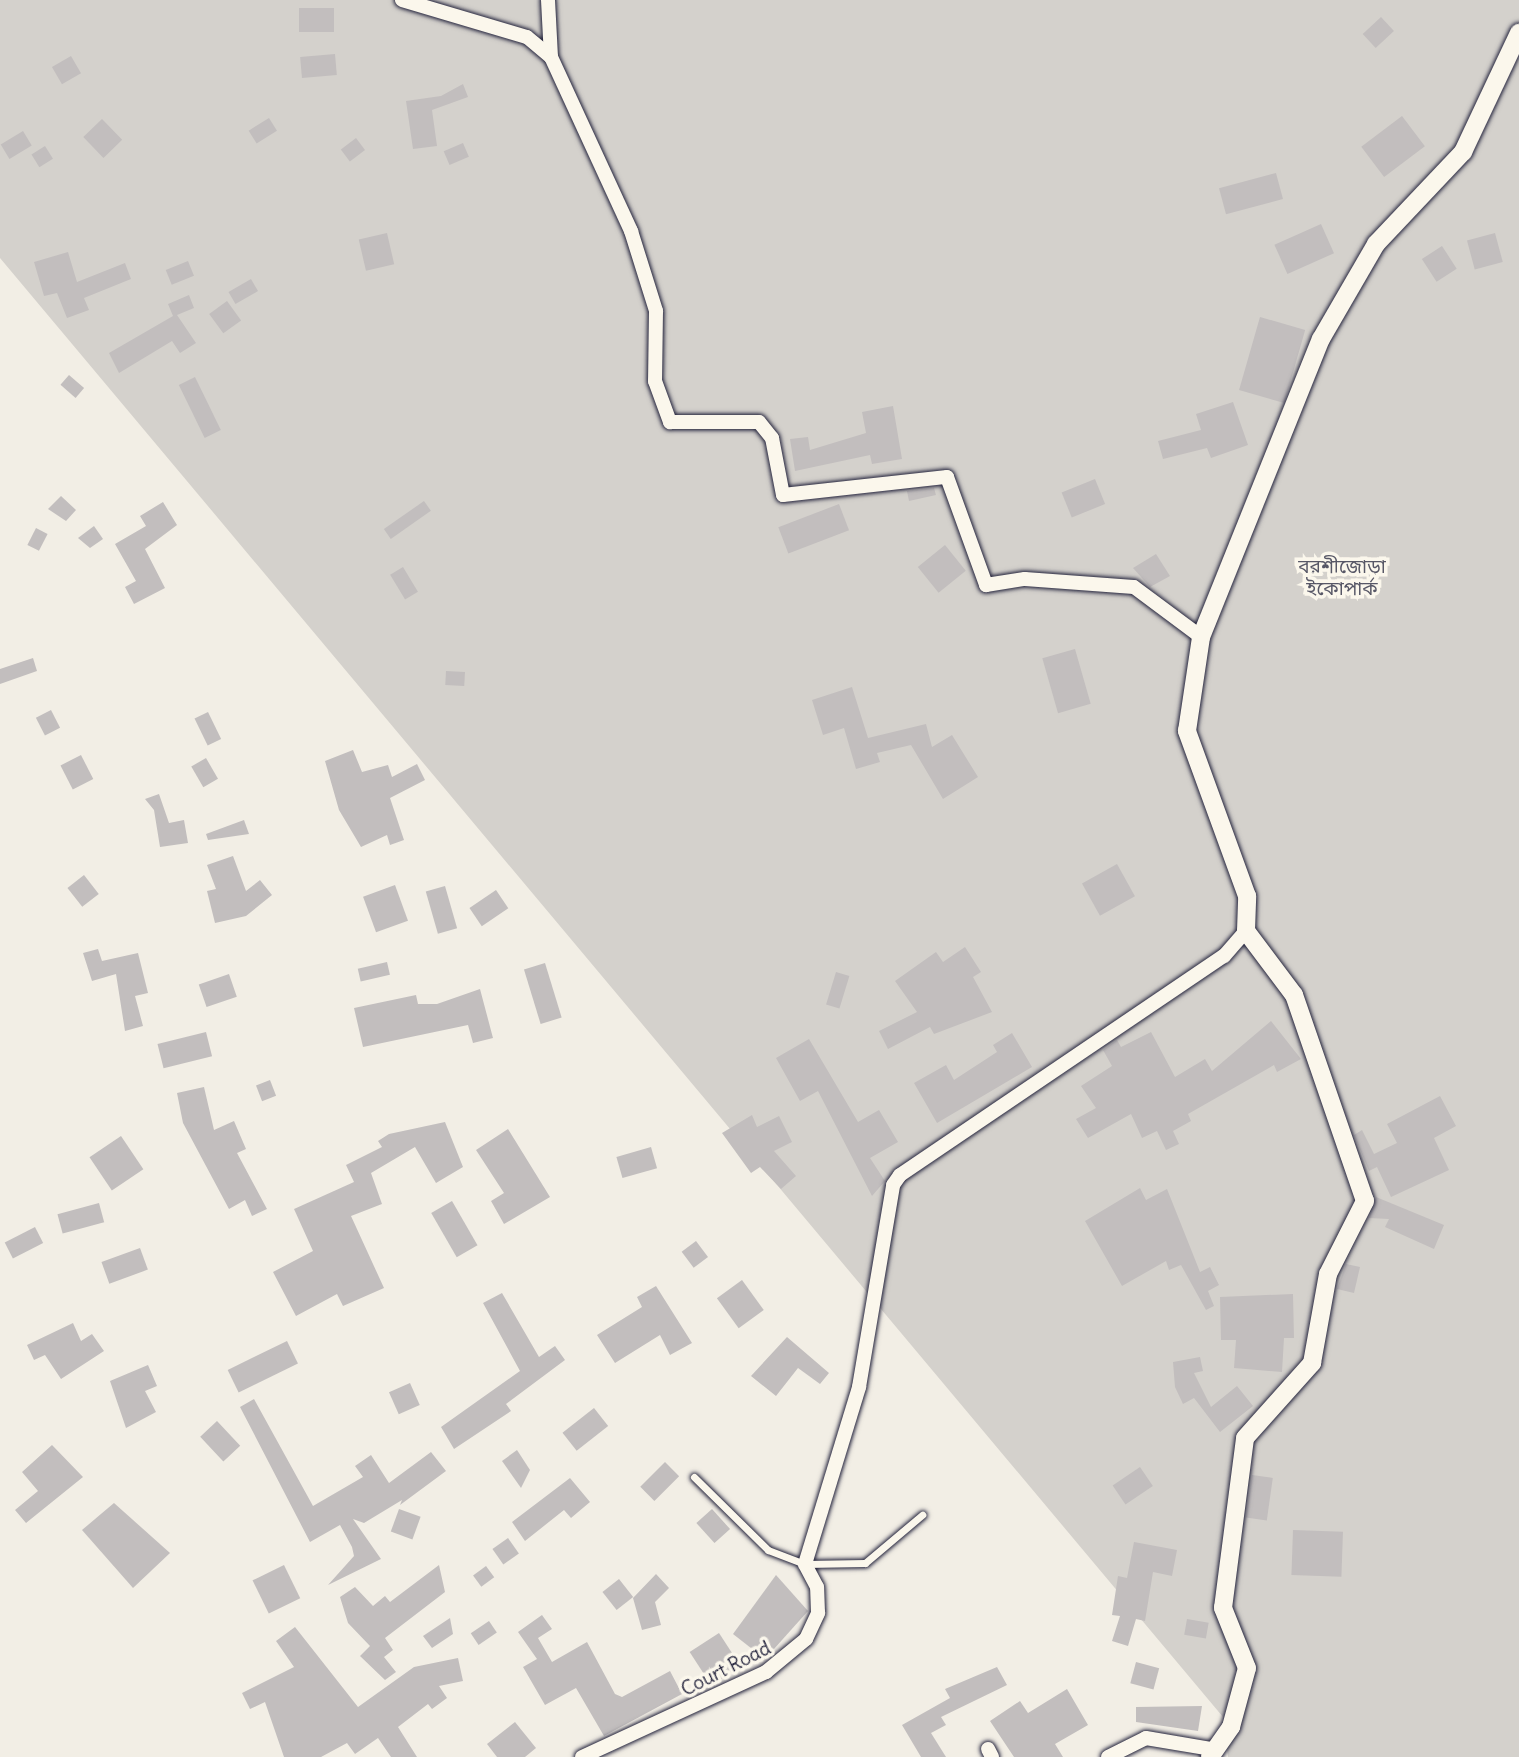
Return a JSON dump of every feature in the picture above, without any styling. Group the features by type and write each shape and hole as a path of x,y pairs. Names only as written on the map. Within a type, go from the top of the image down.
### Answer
{"street":[{"path":"402,0 527,37 551,57"},
{"path":"548,0 551,57 648,281 656,311 655,381 670,422 759,422 772,438 783,495 947,477 986,585 1025,579 1134,587 1201,637"},
{"path":"1108,1757 1146,1738 1211,1753 1231,1727 1247,1668 1223,1608 1245,1438 1312,1363 1328,1274 1365,1201 1294,995 1246,931 1247,896 1188,731 1201,637 1321,339 1376,244 1464,152 1519,33"},
{"path":"805,1564 859,1387 892,1185 1224,956 1246,931"},
{"name":"Court Road","path":"582,1757 789,1659 818,1613 817,1587 805,1564"}],"lane":[{"path":"694,1477 768,1550 805,1564 865,1563 922,1515"}],"green space":[{"name":"বরশীজোড়া ইকোপার্ক","path":"0,0 1519,0 1519,1757 1228,1757 1223,1717 0,258"}],"building":[{"path":"299,8 334,8 334,32 299,32"},
{"path":"1381,17 1394,31 1376,48 1363,34"},
{"path":"335,54 337,75 302,78 300,57"},
{"path":"71,56 81,73 62,84 52,67"},
{"path":"463,84 468,97 432,110 437,146 413,149 406,101 441,96"},
{"path":"1402,116 1425,146 1384,177 1361,147"},
{"path":"269,118 277,131 257,143 249,131"},
{"path":"102,119 122,140 103,158 83,137"},
{"path":"23,131 32,146 9,159 1,144"},
{"path":"356,138 365,150 350,161 341,149"},
{"path":"463,143 469,157 450,165 444,151"},
{"path":"45,146 53,159 39,167 31,154"},
{"path":"1276,173 1283,199 1226,214 1219,188"},
{"path":"1321,224 1334,253 1287,274 1274,245"},
{"path":"387,233 394,264 366,271 359,240"},
{"path":"1495,233 1503,262 1475,269 1467,241"},
{"path":"1442,246 1457,269 1437,282 1422,259"},
{"path":"68,252 77,282 125,263 131,279 84,298 89,310 67,318 57,293 44,296 34,262"},
{"path":"188,261 194,276 172,285 166,270"},
{"path":"251,279 258,291 235,304 228,292"},
{"path":"189,295 194,308 177,315 196,343 180,353 172,341 119,373 109,353 173,316 168,304"},
{"path":"227,301 241,320 223,333 209,314"},
{"path":"1260,317 1305,330 1284,403 1239,390"},
{"path":"69,375 84,388 76,398 60,385"},
{"path":"195,377 221,430 205,438 179,385"},
{"path":"1233,402 1248,445 1211,458 1207,448 1163,459 1158,441 1201,430 1196,414"},
{"path":"893,406 902,459 872,464 870,455 795,471 790,439 808,437 810,450 866,433 862,412"},
{"path":"1095,479 1105,504 1072,518 1062,492"},
{"path":"934,488 936,495 909,501 907,491"},
{"path":"61,496 76,510 66,521 48,509"},
{"path":"424,501 431,511 391,539 384,529"},
{"path":"163,502 177,525 145,549 165,588 134,604 125,587 136,581 115,544 146,526 140,516"},
{"path":"839,504 849,530 788,553 778,527"},
{"path":"94,526 103,539 90,548 78,538"},
{"path":"36,528 48,534 39,551 27,545"},
{"path":"945,545 966,571 939,593 918,567"},
{"path":"1156,554 1170,576 1150,587 1133,568"},
{"path":"403,567 418,592 405,600 390,575"},
{"path":"1075,649 1091,704 1058,713 1042,658"},
{"path":"33,658 37,671 0,684 0,669"},
{"path":"446,671 465,672 464,686 445,685"},
{"path":"852,687 868,738 926,724 932,747 952,735 978,777 943,799 911,745 877,753 880,762 856,769 844,728 823,735 812,700"},
{"path":"51,710 60,728 45,736 36,718"},
{"path":"208,712 221,739 208,746 195,719"},
{"path":"353,750 362,772 388,765 392,777 417,764 425,780 390,798 404,840 390,845 387,835 361,847 339,810 325,761"},
{"path":"81,755 93,779 73,789 61,765"},
{"path":"206,758 218,779 203,787 191,766"},
{"path":"159,794 169,823 184,820 188,843 160,847 154,810 145,799"},
{"path":"244,820 249,834 208,840 206,834"},
{"path":"233,856 246,891 260,880 272,895 246,916 215,923 207,891 216,889 207,865"},
{"path":"1117,864 1135,896 1100,916 1082,883"},
{"path":"84,875 99,894 82,907 67,888"},
{"path":"395,885 408,921 376,932 363,897"},
{"path":"445,886 457,928 438,934 426,892"},
{"path":"496,890 508,908 482,926 469,908"},
{"path":"965,947 981,972 973,977 992,1012 934,1034 930,1027 888,1049 879,1031 917,1012 895,981 936,952 943,962"},
{"path":"98,949 102,961 138,953 148,993 135,996 143,1026 125,1031 116,974 92,981 83,953"},
{"path":"387,962 390,975 361,981 358,969"},
{"path":"545,963 562,1018 541,1024 524,969"},
{"path":"836,972 849,976 839,1009 826,1005"},
{"path":"229,974 237,997 207,1007 199,984"},
{"path":"480,989 493,1038 473,1043 468,1025 363,1047 354,1008 416,995 418,1004 437,1004"},
{"path":"1271,1021 1301,1059 1277,1072 1274,1065 1188,1114 1191,1121 1173,1131 1179,1144 1166,1150 1157,1131 1142,1138 1131,1114 1088,1138 1076,1119 1096,1108 1081,1086 1112,1066 1103,1050 1117,1040 1121,1047 1151,1032 1175,1077 1205,1059 1212,1071"},
{"path":"206,1032 212,1056 164,1068 157,1044"},
{"path":"1012,1033 1032,1067 937,1123 914,1083 946,1065 954,1080 997,1052 993,1045"},
{"path":"809,1039 858,1122 879,1110 898,1142 870,1158 885,1181 872,1196 818,1091 800,1101 776,1058"},
{"path":"270,1080 276,1096 262,1101 256,1085"},
{"path":"204,1087 214,1130 234,1121 246,1149 237,1153 267,1209 252,1216 245,1200 229,1209 183,1123 177,1093"},
{"path":"1440,1096 1456,1126 1434,1138 1449,1170 1391,1197 1377,1167 1369,1171 1354,1135 1362,1130 1374,1154 1397,1143 1387,1124"},
{"path":"752,1115 757,1127 779,1116 792,1142 774,1151 796,1176 781,1189 760,1167 751,1173 722,1133"},
{"path":"445,1122 463,1167 436,1183 415,1147 371,1173 382,1204 351,1216 384,1288 343,1306 337,1294 296,1316 273,1272 313,1251 294,1209 354,1182 346,1165 382,1147 378,1141 389,1134"},
{"path":"508,1129 550,1197 504,1224 491,1201 504,1193 476,1150"},
{"path":"121,1136 143,1169 112,1190 89,1157"},
{"path":"651,1147 657,1168 622,1178 616,1157"},
{"path":"1140,1188 1146,1200 1167,1189 1200,1272 1210,1267 1219,1285 1208,1291 1214,1306 1206,1310 1181,1265 1169,1270 1166,1261 1122,1286 1085,1221"},
{"path":"1376,1197 1444,1225 1434,1249 1385,1227 1389,1219 1369,1218"},
{"path":"452,1201 478,1245 457,1257 431,1213"},
{"path":"99,1203 104,1222 63,1233 57,1214"},
{"path":"35,1227 43,1243 13,1258 5,1242"},
{"path":"696,1241 708,1257 694,1268 682,1252"},
{"path":"140,1248 148,1270 109,1284 101,1262"},
{"path":"1346,1264 1360,1267 1354,1293 1337,1289"},
{"path":"742,1280 764,1310 739,1328 717,1298"},
{"path":"656,1286 692,1343 670,1355 660,1335 615,1363 597,1335 642,1307 637,1297"},
{"path":"502,1293 539,1357 555,1346 565,1360 506,1404 511,1411 454,1449 441,1427 520,1371 483,1303"},
{"path":"1293,1294 1294,1338 1284,1338 1282,1372 1234,1368 1236,1340 1221,1340 1220,1297"},
{"path":"73,1323 81,1341 92,1334 104,1351 61,1379 45,1355 34,1360 27,1345"},
{"path":"787,1337 829,1373 820,1384 798,1368 776,1396 751,1376"},
{"path":"287,1341 298,1363 239,1392 228,1370"},
{"path":"1200,1357 1203,1371 1194,1373 1211,1407 1237,1386 1253,1406 1220,1432 1194,1398 1183,1404 1175,1387 1173,1362"},
{"path":"148,1365 157,1386 145,1391 156,1412 126,1428 110,1381"},
{"path":"410,1383 420,1405 399,1414 389,1392"},
{"path":"254,1399 313,1506 363,1477 355,1466 371,1455 389,1483 431,1452 446,1471 400,1505 402,1500 364,1523 353,1519 381,1559 328,1585 354,1556 352,1547 340,1525 310,1542 240,1407"},
{"path":"594,1408 608,1426 577,1451 562,1433"},
{"path":"217,1421 240,1446 223,1462 200,1437"},
{"path":"52,1445 83,1477 26,1523 15,1510 38,1491 22,1472"},
{"path":"517,1450 530,1470 521,1488 502,1461"},
{"path":"665,1462 679,1476 654,1501 640,1487"},
{"path":"1140,1467 1153,1486 1126,1505 1113,1485"},
{"path":"1252,1475 1273,1478 1267,1521 1246,1518"},
{"path":"570,1478 590,1502 571,1518 564,1510 525,1541 512,1522"},
{"path":"114,1503 170,1553 133,1588 82,1530"},
{"path":"399,1509 421,1517 412,1539 391,1532"},
{"path":"712,1509 730,1529 714,1543 696,1523"},
{"path":"1293,1530 1343,1532 1341,1577 1291,1575"},
{"path":"508,1538 519,1554 503,1564 492,1549"},
{"path":"1134,1542 1177,1550 1172,1576 1153,1572 1145,1621 1136,1619 1128,1646 1112,1641 1120,1616 1112,1615 1118,1576 1127,1578"},
{"path":"284,1565 300,1598 269,1614 253,1580"},
{"path":"439,1565 445,1592 385,1638 393,1650 384,1657 396,1672 385,1680 360,1656 370,1646 348,1623 340,1597 355,1587 373,1606 385,1596 390,1602"},
{"path":"486,1566 494,1577 481,1587 473,1575"},
{"path":"656,1574 669,1588 655,1602 661,1625 642,1630 633,1598"},
{"path":"776,1575 808,1611 765,1659 733,1634"},
{"path":"619,1579 633,1597 617,1610 602,1592"},
{"path":"542,1615 552,1629 538,1638 552,1662 587,1642 615,1694 622,1697 670,1671 682,1694 604,1736 576,1688 545,1705 523,1667 537,1659 518,1632"},
{"path":"450,1618 453,1634 432,1648 423,1636"},
{"path":"1187,1619 1209,1623 1206,1639 1184,1635"},
{"path":"489,1621 497,1633 479,1645 471,1633"},
{"path":"295,1627 358,1707 414,1667 458,1658 463,1681 439,1686 447,1698 432,1709 428,1704 398,1727 417,1757 391,1757 378,1738 355,1754 347,1743 321,1757 284,1757 265,1702 250,1709 242,1693 294,1667 276,1641"},
{"path":"719,1633 741,1667 711,1686 690,1652"},
{"path":"1136,1662 1159,1668 1153,1689 1130,1683"},
{"path":"997,1667 1007,1685 941,1717 946,1725 931,1733 946,1757 921,1757 902,1725 950,1698 945,1689"},
{"path":"1067,1689 1088,1725 1055,1744 1063,1757 1014,1757 990,1721 1020,1701 1028,1713"},
{"path":"1202,1706 1198,1731 1136,1722 1136,1707"},
{"path":"515,1722 536,1748 525,1757 497,1757 487,1744"}]}
